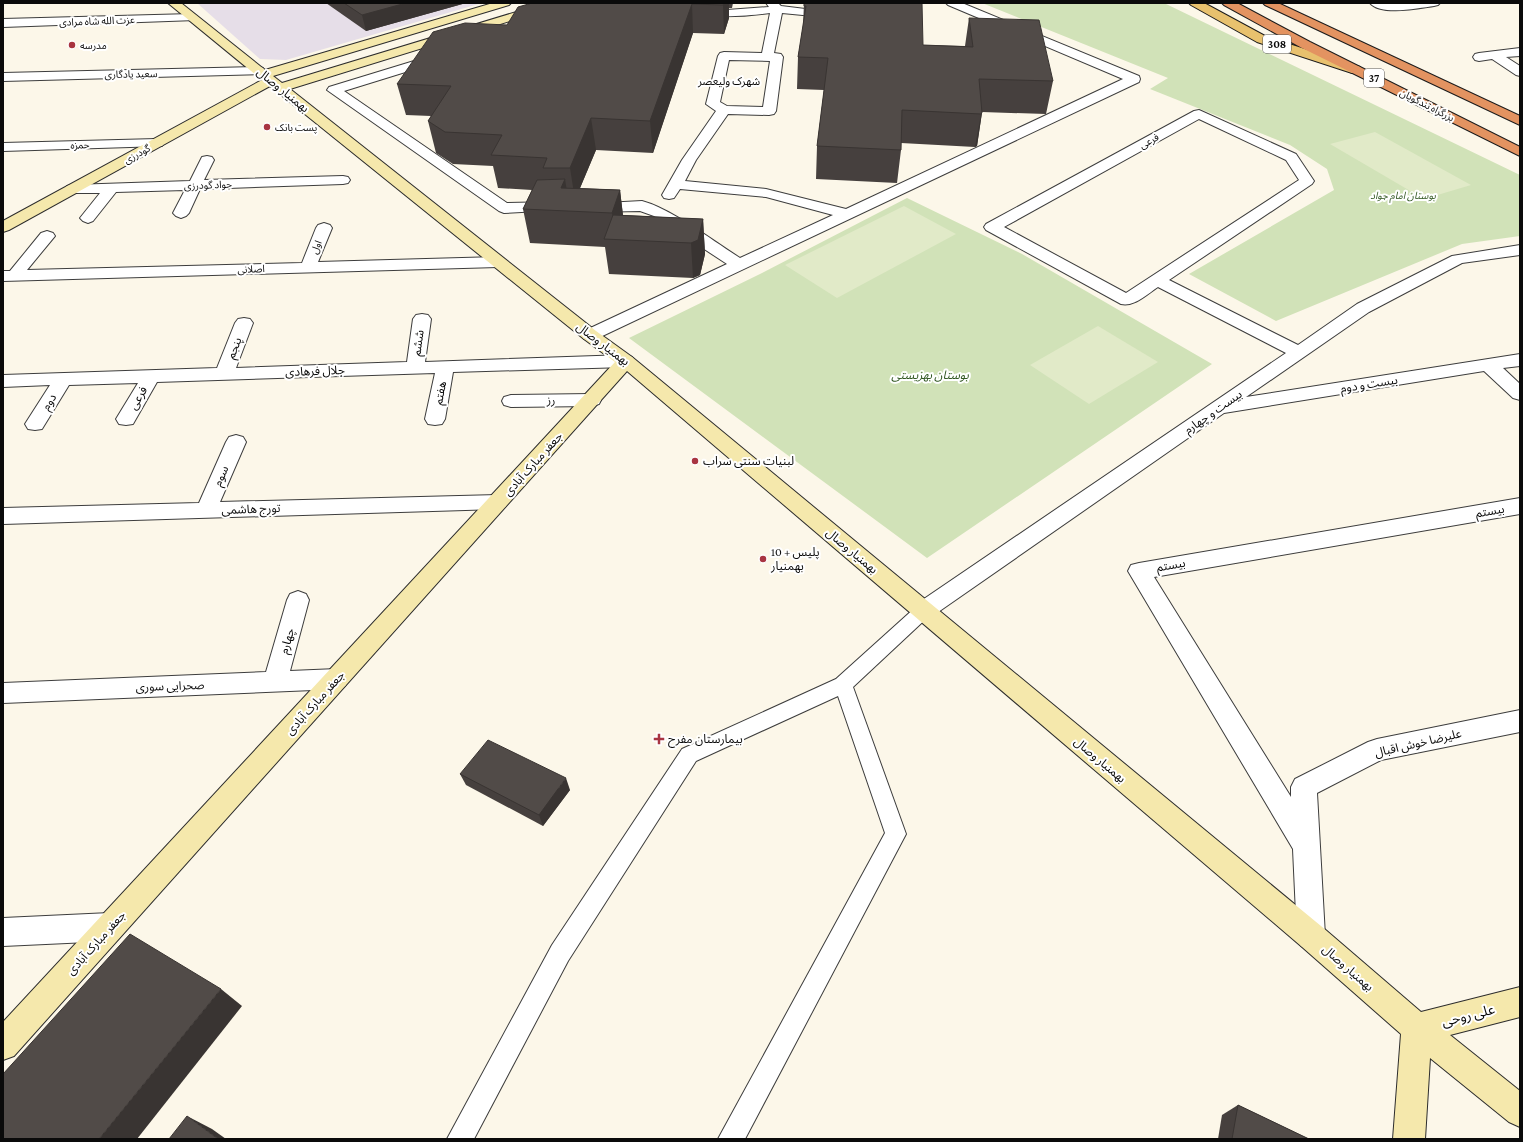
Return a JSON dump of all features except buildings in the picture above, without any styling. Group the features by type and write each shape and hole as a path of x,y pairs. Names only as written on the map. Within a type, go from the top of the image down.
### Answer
{"highway":[{"name":"بزرگراه تندگویان","path":"1228,3 1306,45 1520,152"},
{"name":"37","path":"1269,3 1520,121"},
{"path":"1402,52 1428,77"}],"main road":[{"name":"308","path":"1195,3 1261,39 1364,73"}],"street":[{"name":"بهمنیار وصال","path":"174,3 498,262 626,362 1311,936 1417,1028 1520,1111"},
{"path":"269,78 505,3"},
{"path":"523,3 535,10"},
{"path":"269,78 558,3"},
{"path":"679,3 689,8 728,14 775,6 844,16"},
{"path":"590,335 1134,80 952,3"},
{"path":"1376,3 1383,6 1392,7 1434,3"},
{"path":"767,57 775,6"},
{"name":"عزت الله شاه مرادی","path":"3,23 192,18"},
{"path":"1479,57 1520,52"},
{"path":"448,55 334,90 504,208 565,207"},
{"path":"1494,55 1520,72"},
{"path":"724,56 777,57 769,111 724,110 713,104 724,56"},
{"name":"سعید یادگاری","path":"3,77 269,78"},
{"name":"گودرزی","path":"3,227 158,143 269,78"},
{"path":"659,213 689,160 724,110"},
{"name":"فرعی","path":"1200,114 1291,157 1307,181 1156,280 1127,300 992,227 1200,114"},
{"name":"حمزه","path":"3,147 158,143"},
{"path":"181,213 208,160"},
{"name":"جواد گودرزی","path":"72,189 343,180"},
{"path":"675,184 766,193 849,214"},
{"path":"88,218 111,188"},
{"path":"581,207 642,206 659,213 739,265"},
{"name":"اول","path":"308,267 324,228"},
{"path":"9,276 47,236"},
{"name":"بیست و چهارم","path":"923,612 1363,308 1458,259 1520,250"},
{"name":"اصلانی","path":"9,276 498,262"},
{"path":"1156,280 1298,352"},
{"name":"ششم","path":"415,368 422,319"},
{"name":"پنجم","path":"224,374 244,323"},
{"name":"بیست و دوم","path":"1219,408 1520,360"},
{"name":"جلال فرهادی","path":"3,381 626,362"},
{"name":"جعفر مبارک آبادی","path":"3,1045 626,362"},
{"path":"1488,365 1520,394"},
{"name":"هفتم","path":"435,419 445,367"},
{"name":"فرعی","path":"126,419 151,376"},
{"name":"دوم","path":"35,424 63,379"},
{"name":"رز","path":"511,401 592,400"},
{"name":"سوم","path":"206,510 236,442"},
{"name":"تورج هاشمی","path":"3,516 498,502"},
{"name":"بیستم","path":"1306,845 1138,571 1520,506"},
{"name":"چهارم","path":"275,682 298,600"},
{"name":"صحرایی سوری","path":"3,693 337,679"},
{"name":"علیرضا خوش اقبال","path":"1311,936 1304,787 1377,750 1520,721"},
{"path":"3,932 110,927"},
{"name":"علی روحی","path":"1417,1028 1520,1002"},
{"path":"1409,1139 1417,1028"}],"lane":[{"path":"460,1139 560,953 689,755 843,685 923,612"},
{"path":"731,1139 896,834 843,685"}],"shaded area":[{"path":"197,3 482,3 286,60 260,59"}],"green space":[{"name":"بوستان امام جواد","path":"982,3 1164,3 1520,175 1520,236 1462,244 1276,321 1189,274 1334,190 1327,169 1290,145 1150,89 1168,78"},
{"path":"1375,132 1471,185 1424,199 1330,144"},
{"name":"بوستان بهزیستی","path":"907,198 1022,254 1212,364 927,558 629,338 760,274"},
{"path":"904,206 956,234 837,298 785,265"},
{"path":"1098,326 1158,362 1089,404 1030,365"}],"place":[{"name":"مدرسه","path":"72,45"},
{"name":"پست بانک","path":"267,127"},
{"name":"لبنیات سنتی سراب","path":"695,461"},
{"name":"پلیس + 10 بهمنیار","path":"763,559"},
{"name":"بیمارستان مفرح","path":"659,739"}],"district":[{"name":"شهرک ولیعصر","path":"729,81"}]}
